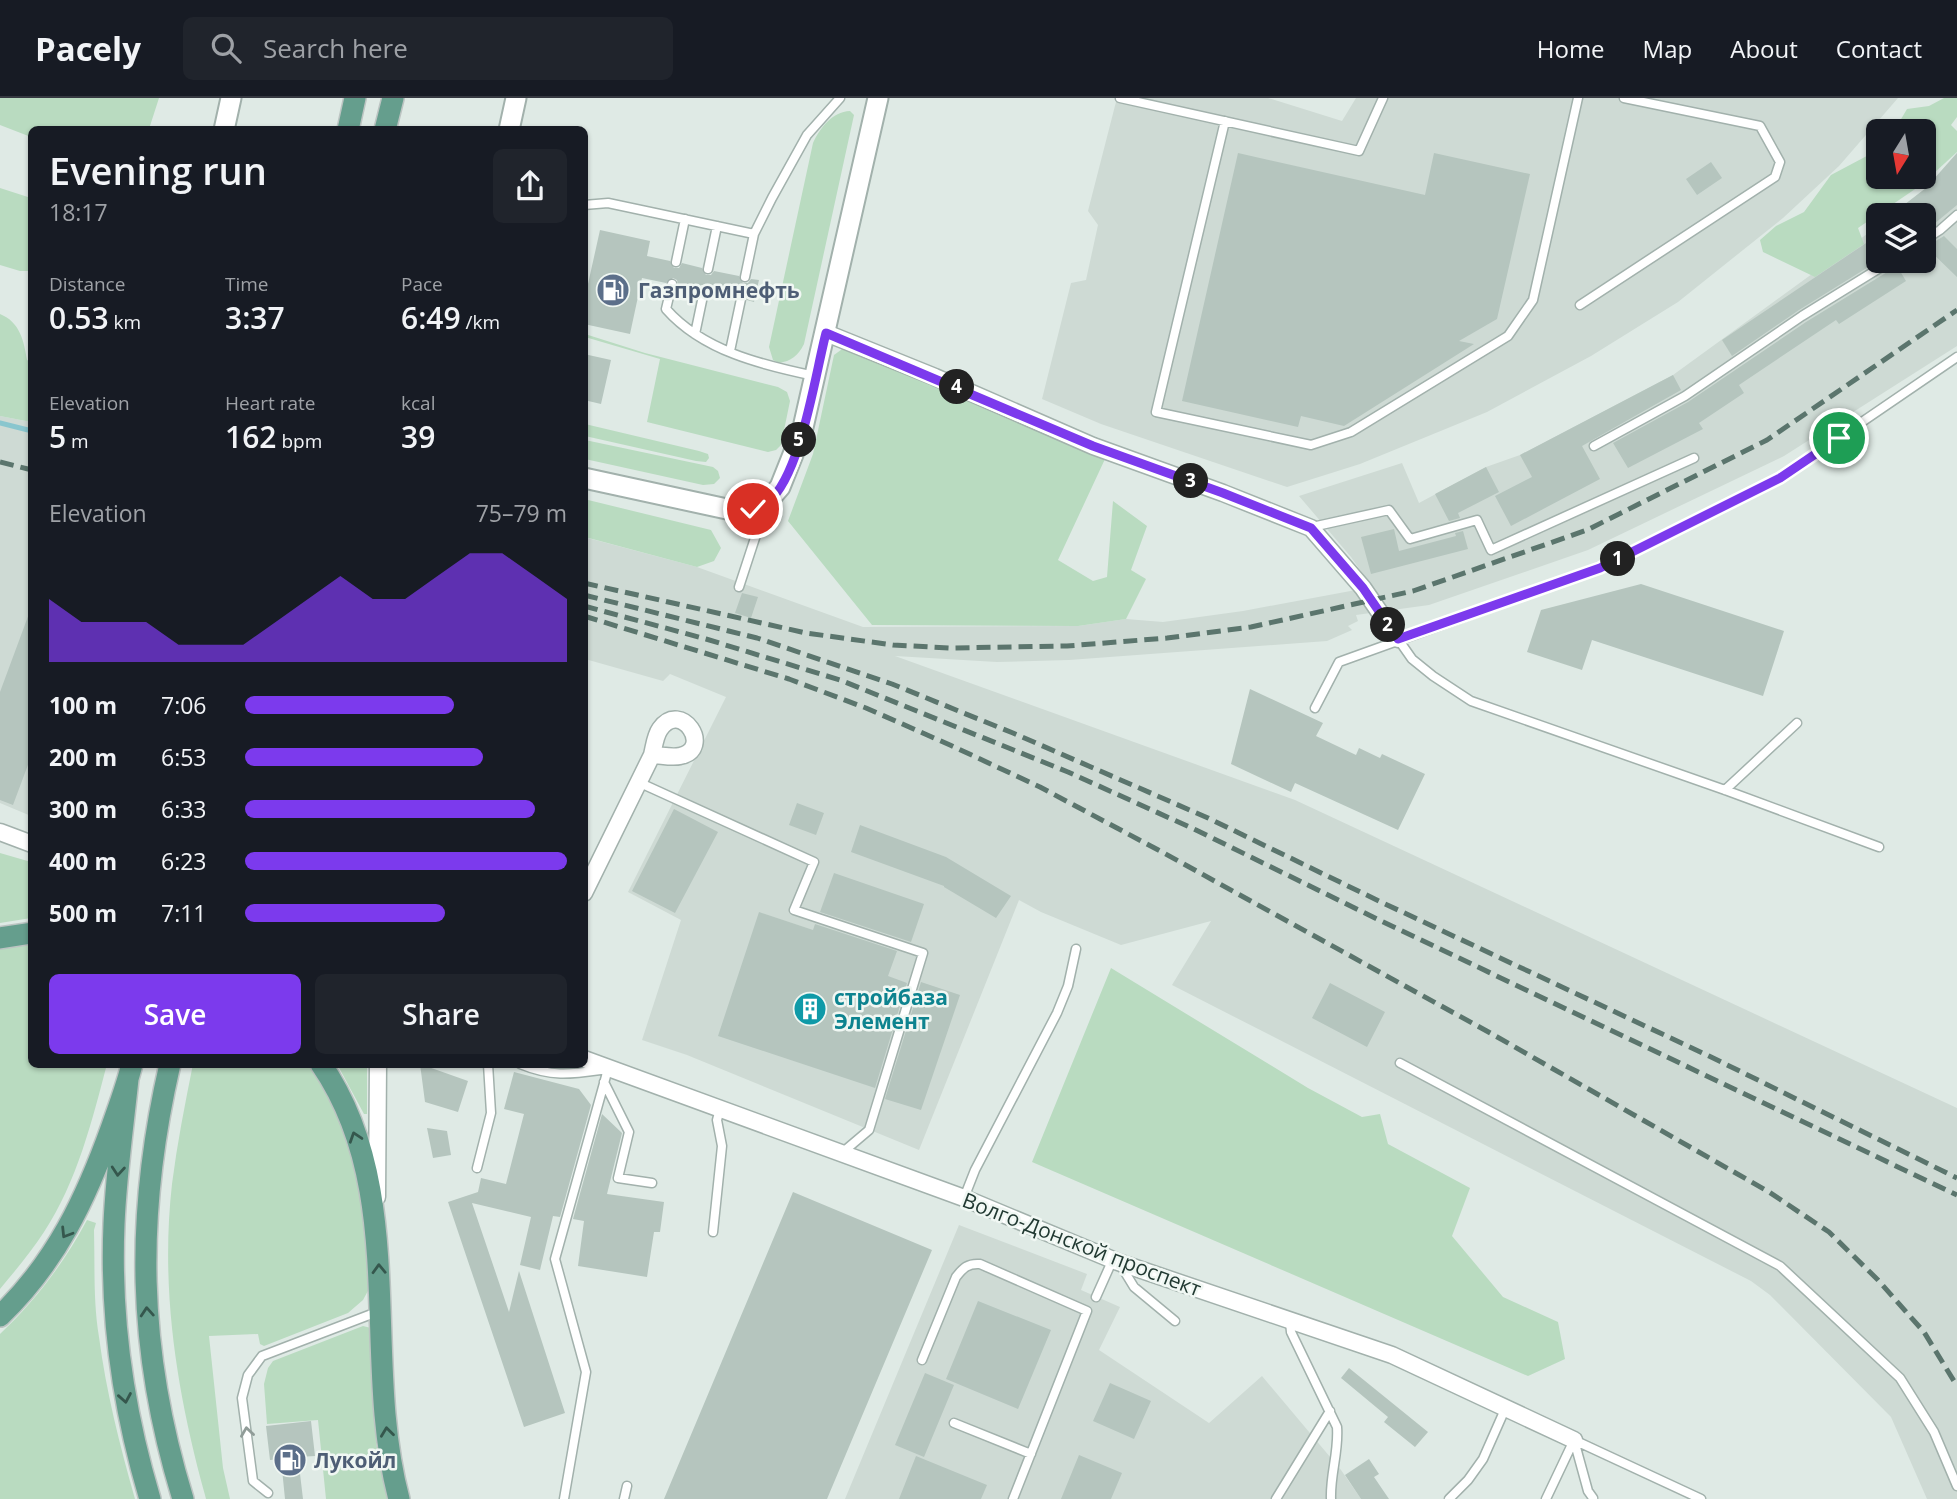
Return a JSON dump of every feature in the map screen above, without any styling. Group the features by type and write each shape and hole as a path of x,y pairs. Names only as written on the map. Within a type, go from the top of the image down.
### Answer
{"main road":[{"path":"349,126 355,98"},
{"path":"386,126 393,98"},
{"path":"0,938 28,934"},
{"path":"169,1068 149,1183 146,1309 158,1402 183,1499"},
{"path":"323,1068 341,1099 355,1135 377,1227 384,1406 389,1451 399,1499"},
{"path":"0,1316 34,1279 77,1214 99,1162 130,1072"},
{"path":"130,1072 114,1223 114,1300 117,1350 125,1404 150,1499"}],"street":[{"path":"225,126 231,98"},
{"path":"510,126 516,98"},
{"path":"588,479 736,511 753,509 767,502 780,487 802,432 878,98"},
{"path":"826,333 1093,446 1311,528 1363,588 1398,639"},
{"path":"588,885 652,755"},
{"path":"0,832 28,842"},
{"name":"Волго-Донской проспект","path":"588,1062 606,1075 720,1109 843,1152 1116,1260 1392,1355 1574,1440"},
{"path":"377,1227 378,1068"}],"lane":[{"path":"745,277 754,234 807,135 841,98"},
{"path":"1120,98 1359,151 1383,98"},
{"path":"1226,121 1156,412 1311,445 1351,432 1508,336 1534,300 1578,98"},
{"path":"1580,305 1775,177 1780,162 1760,126 1623,98"},
{"path":"588,205 608,203 754,234"},
{"path":"1936,233 1957,215"},
{"path":"676,262 685,219"},
{"path":"708,269 717,226"},
{"path":"1594,446 1685,396 1802,316 1872,273"},
{"path":"672,284 666,309 680,325 730,351 779,368 815,376"},
{"path":"695,334 704,291"},
{"path":"730,351 741,299"},
{"path":"1315,708 1339,662 1600,568 1768,484 1957,357"},
{"path":"1311,528 1390,510 1410,539 1476,520 1491,550 1694,458"},
{"path":"739,587 755,538 753,509"},
{"path":"1398,639 1412,659 1471,701 1879,846"},
{"path":"1725,790 1797,723"},
{"path":"638,782 814,862 794,910 923,953 869,1130 843,1152"},
{"path":"964,1198 975,1170 1057,1013 1068,986 1076,949"},
{"path":"1400,1063 1780,1266 1900,1378 1934,1433 1957,1486"},
{"path":"477,1168 491,1113 488,1068"},
{"path":"530,1068 543,1073 606,1075"},
{"path":"606,1075 629,1132 618,1178 652,1183"},
{"path":"564,1499 586,1372 555,1259 606,1075"},
{"path":"713,1232 722,1146 717,1120 720,1109"},
{"path":"1097,1297 1116,1260 1134,1287 1175,1321"},
{"path":"922,1360 956,1277 971,1263 980,1264 1087,1311 1013,1499"},
{"path":"268,1493 253,1481 242,1398 248,1375 262,1356 380,1310"},
{"path":"1290,1322 1291,1332 1338,1427 1338,1444 1330,1479 1331,1499"},
{"path":"1450,1499 1483,1459 1506,1407"},
{"path":"1276,1499 1330,1411"},
{"path":"954,1423 1031,1454"},
{"path":"1574,1440 1588,1496"},
{"path":"1546,1499 1574,1440"},
{"path":"1574,1440 1701,1499"},
{"path":"624,1499 627,1486"}],"shaded area":[{"path":"1117,98 1268,98 1342,121 1356,98 1898,98 1880,119 1866,119 1866,135 1839,166 1783,218 1678,302 1591,356 1487,412 1360,464 1287,487 1101,424 1042,399 1071,283 1086,280 1098,225 1088,211"},
{"path":"1957,153 1957,346 1784,456 1588,550 1429,605 1356,615 1358,621 1348,626 1352,630 1327,641 1069,660 997,662 895,656 1295,800 1957,1108 1957,1499 1927,1499 1891,1417 1770,1295 1751,1281 1172,985 1211,921 1121,945 1019,900 919,1150 687,1055 642,1040 681,920 628,892 726,697 670,674 663,681 588,660 588,538 697,567 863,627 1078,626 1126,619 1163,622 1243,611 1372,587 1351,557 1299,496 1402,463 1419,503 1486,467 1520,455 1673,375 1866,235 1866,273 1936,273 1936,203 1907,203 1925,189 1936,189 1936,177"},
{"path":"0,416 28,421 28,815 0,803"},
{"path":"959,1225 1087,1274 1081,1290 1120,1307 1099,1350 1209,1423 1262,1376 1341,1470 1361,1499 845,1499"}],"green space":[{"path":"0,98 159,98 150,126 28,126 28,136 0,125"},
{"path":"1944,98 1957,98 1957,117 1951,125 1957,131 1957,152 1936,171 1936,119 1901,119 1907,109 1929,106"},
{"path":"850,111 854,115 804,344 794,357 779,363 773,360 769,347 813,143 827,122 838,114"},
{"path":"1866,156 1866,189 1915,189 1895,203 1866,203 1866,223 1858,228 1864,244 1815,277 1763,252 1760,240 1776,226 1804,212 1831,175"},
{"path":"0,188 28,197 28,271 0,265"},
{"path":"0,314 17,327 28,360 28,421 0,416"},
{"path":"588,335 645,353 778,387 787,392 790,401 781,445 768,452 647,422 660,359 588,338"},
{"path":"845,347 1105,459 1058,560 1093,581 1107,577 1113,501 1147,526 1131,570 1146,579 1126,619 1078,626 872,625 788,521 813,454 834,355"},
{"path":"588,425 708,454 706,462 588,437"},
{"path":"588,441 713,467 720,478 714,484 703,485 588,460"},
{"path":"588,500 711,530 721,548 714,561 697,567 588,538"},
{"path":"0,853 28,861 28,918 0,923"},
{"path":"28,944 28,1068 106,1068 82,1151 66,1193 39,1239 0,1289 0,949"},
{"path":"1111,968 1308,1088 1362,1117 1380,1114 1388,1144 1470,1188 1452,1236 1503,1297 1558,1322 1565,1359 1528,1376 1032,1162"},
{"path":"192,1068 310,1068 330,1100 346,1137 356,1169 366,1232 370,1287 363,1300 348,1313 264,1346 260,1344 258,1334 209,1336 223,1468 230,1499 206,1499 179,1380 168,1263 172,1184"},
{"path":"339,1068 367,1068 367,1114 364,1114"},
{"path":"87,1220 96,1223 95,1297 102,1357 114,1418 135,1499 0,1499 0,1334 48,1281"},
{"path":"363,1326 371,1328 376,1443 387,1499 326,1499 318,1420 267,1424 264,1384 268,1368 273,1361"}],"building":[{"path":"1238,153 1425,195 1434,153 1530,174 1497,319 1459,341 1474,344 1344,426 1301,416 1298,427 1182,401"},
{"path":"1957,153 1957,205 1936,222 1936,203 1907,203 1925,189 1936,189 1936,177"},
{"path":"1711,162 1722,178 1697,195 1686,179"},
{"name":"Газпромнефть","path":"600,230 650,241 647,256 670,261 674,268 679,268 682,263 702,268 706,275 711,275 714,271 739,276 743,283 748,283 751,279 759,280 754,302 747,300 743,293 738,293 735,298 710,292 706,285 701,285 698,290 678,285 673,278 666,283 642,278 630,334 588,325 588,284"},
{"path":"1944,236 1957,249 1957,277 1936,257 1936,241"},
{"path":"1866,243 1866,268 1732,356 1722,340"},
{"path":"1886,273 1901,273 1906,281 1839,324 1836,320 1739,385 1744,393 1699,423 1703,429 1628,468 1613,443 1688,402 1806,322"},
{"path":"588,355 611,360 601,404 588,401"},
{"path":"1673,375 1681,390 1582,446 1600,479 1511,526 1495,496 1532,477 1520,455"},
{"path":"1486,467 1499,492 1458,513 1460,518 1449,521 1435,494"},
{"path":"1394,529 1399,551 1456,536 1455,533 1463,531 1468,549 1371,574 1361,537"},
{"path":"1641,584 1784,631 1763,696 1592,640 1582,670 1527,652 1541,610"},
{"path":"742,593 758,597 751,618 735,613"},
{"path":"28,616 28,765 13,805 0,800 0,692"},
{"path":"1250,689 1323,723 1316,736 1356,755 1359,748 1380,758 1382,754 1425,774 1398,830 1295,783 1291,792 1231,764"},
{"path":"797,803 824,813 816,835 789,825"},
{"path":"674,809 718,832 675,913 632,891"},
{"path":"860,825 946,857 1011,896 996,918 944,886 851,852"},
{"path":"834,873 924,904 911,942 820,912"},
{"name":"стройбаза Элемент","path":"759,912 813,930 815,924 897,951 888,976 907,983 875,1088 718,1036"},
{"path":"921,982 960,995 921,1110 885,1099"},
{"path":"1330,983 1385,1012 1367,1047 1312,1018"},
{"path":"421,1068 431,1068 468,1081 458,1112 425,1102"},
{"path":"514,1072 579,1089 591,1105 560,1217 553,1216 540,1270 520,1265 531,1217 472,1203 509,1312 519,1271 565,1413 524,1427 448,1202 478,1192 481,1178 506,1184 524,1114 504,1109"},
{"path":"602,1114 622,1133 607,1194 664,1202 660,1232 654,1232 647,1277 578,1266 584,1221 573,1219"},
{"path":"427,1128 447,1131 451,1155 433,1158"},
{"path":"793,1192 932,1250 827,1499 664,1499"},
{"path":"978,1301 1051,1330 1018,1409 946,1379"},
{"path":"1349,1368 1428,1432 1415,1447 1384,1422 1388,1417 1341,1378"},
{"path":"925,1373 954,1385 924,1457 895,1445"},
{"path":"1110,1383 1151,1401 1134,1439 1093,1421"},
{"name":"Лукойл","path":"311,1421 315,1456 298,1457 303,1499 285,1499 281,1459 270,1460 266,1426"},
{"path":"1079,1455 1122,1473 1111,1499 1061,1499"},
{"path":"916,1456 987,1485 981,1499 899,1499"},
{"path":"1369,1459 1379,1474 1374,1477 1389,1499 1361,1499 1345,1475"}],"waterway":[{"path":"0,423 28,430"}],"railway":[{"path":"588,584 806,633 893,645 949,648 1067,646 1167,638 1251,627 1413,591 1587,530 1767,440 1957,310"},
{"path":"0,462 28,469"},
{"path":"588,596 757,638 892,684 1013,733 1208,818 1709,1056 1957,1178"},
{"path":"588,607 706,639 840,680 1068,772 1196,830 1957,1195"},
{"path":"588,617 789,679 866,708 950,745 1040,787 1162,852 1492,1034 1769,1192 1829,1232 1878,1280 1924,1332 1957,1386"}],"place":[{"name":"Газпромнефть","path":"613,290"},
{"name":"стройбаза Элемент","path":"810,1009"},
{"name":"Лукойл","path":"290,1460"}],"route":[{"path":"753,509 767,502 780,487 791,465 802,432 826,333 1093,446 1311,528 1363,588 1398,639 1600,568 1780,478 1839,438"}]}
